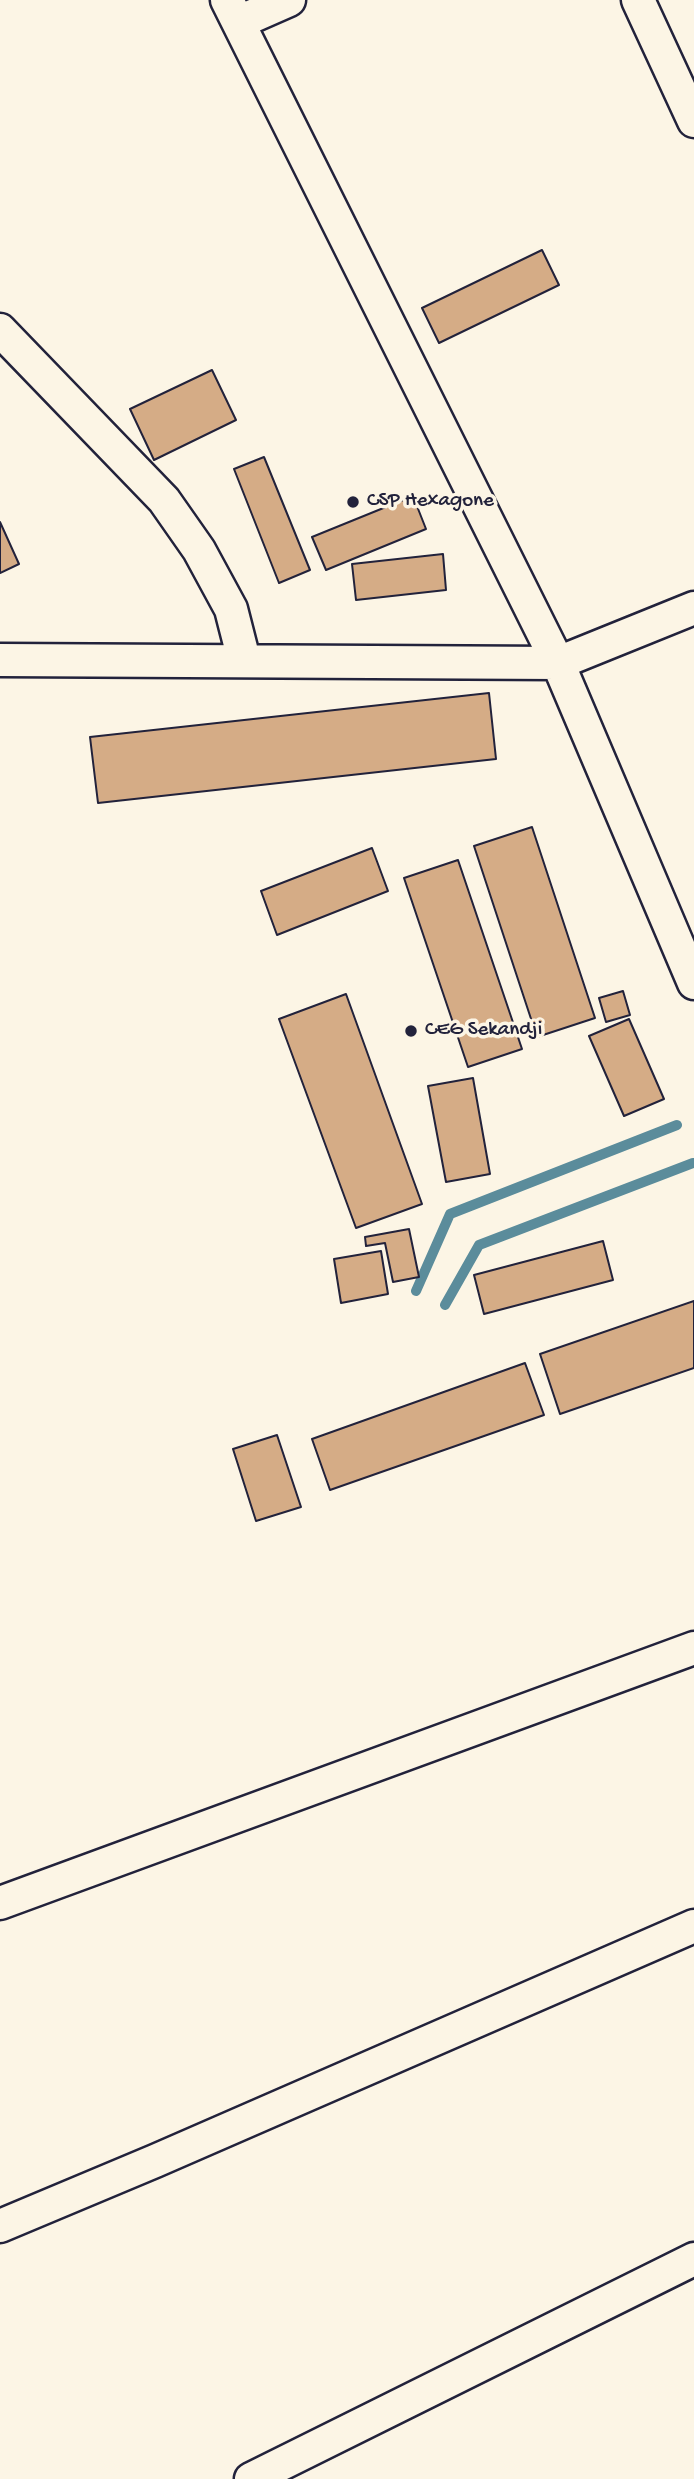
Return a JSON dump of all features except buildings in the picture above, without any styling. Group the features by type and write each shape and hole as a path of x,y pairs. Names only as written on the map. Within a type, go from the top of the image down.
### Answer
{"street":[{"path":"289,0 233,11 558,663 694,983"},
{"path":"638,0 694,121"},
{"path":"0,330 164,500 199,550 231,609 244,660"},
{"path":"0,660 558,663 694,608"},
{"path":"0,1903 694,1648"},
{"path":"2,2220 167,2156 694,1926"},
{"path":"251,2479 694,2259"}],"waterway":[{"path":"416,1291 450,1214 677,1125"},
{"path":"445,1305 479,1245 693,1163"}],"place":[{"name":"CSP Hexagone","path":"353,502"},
{"name":"CEG Sekandji","path":"411,1031"}]}
